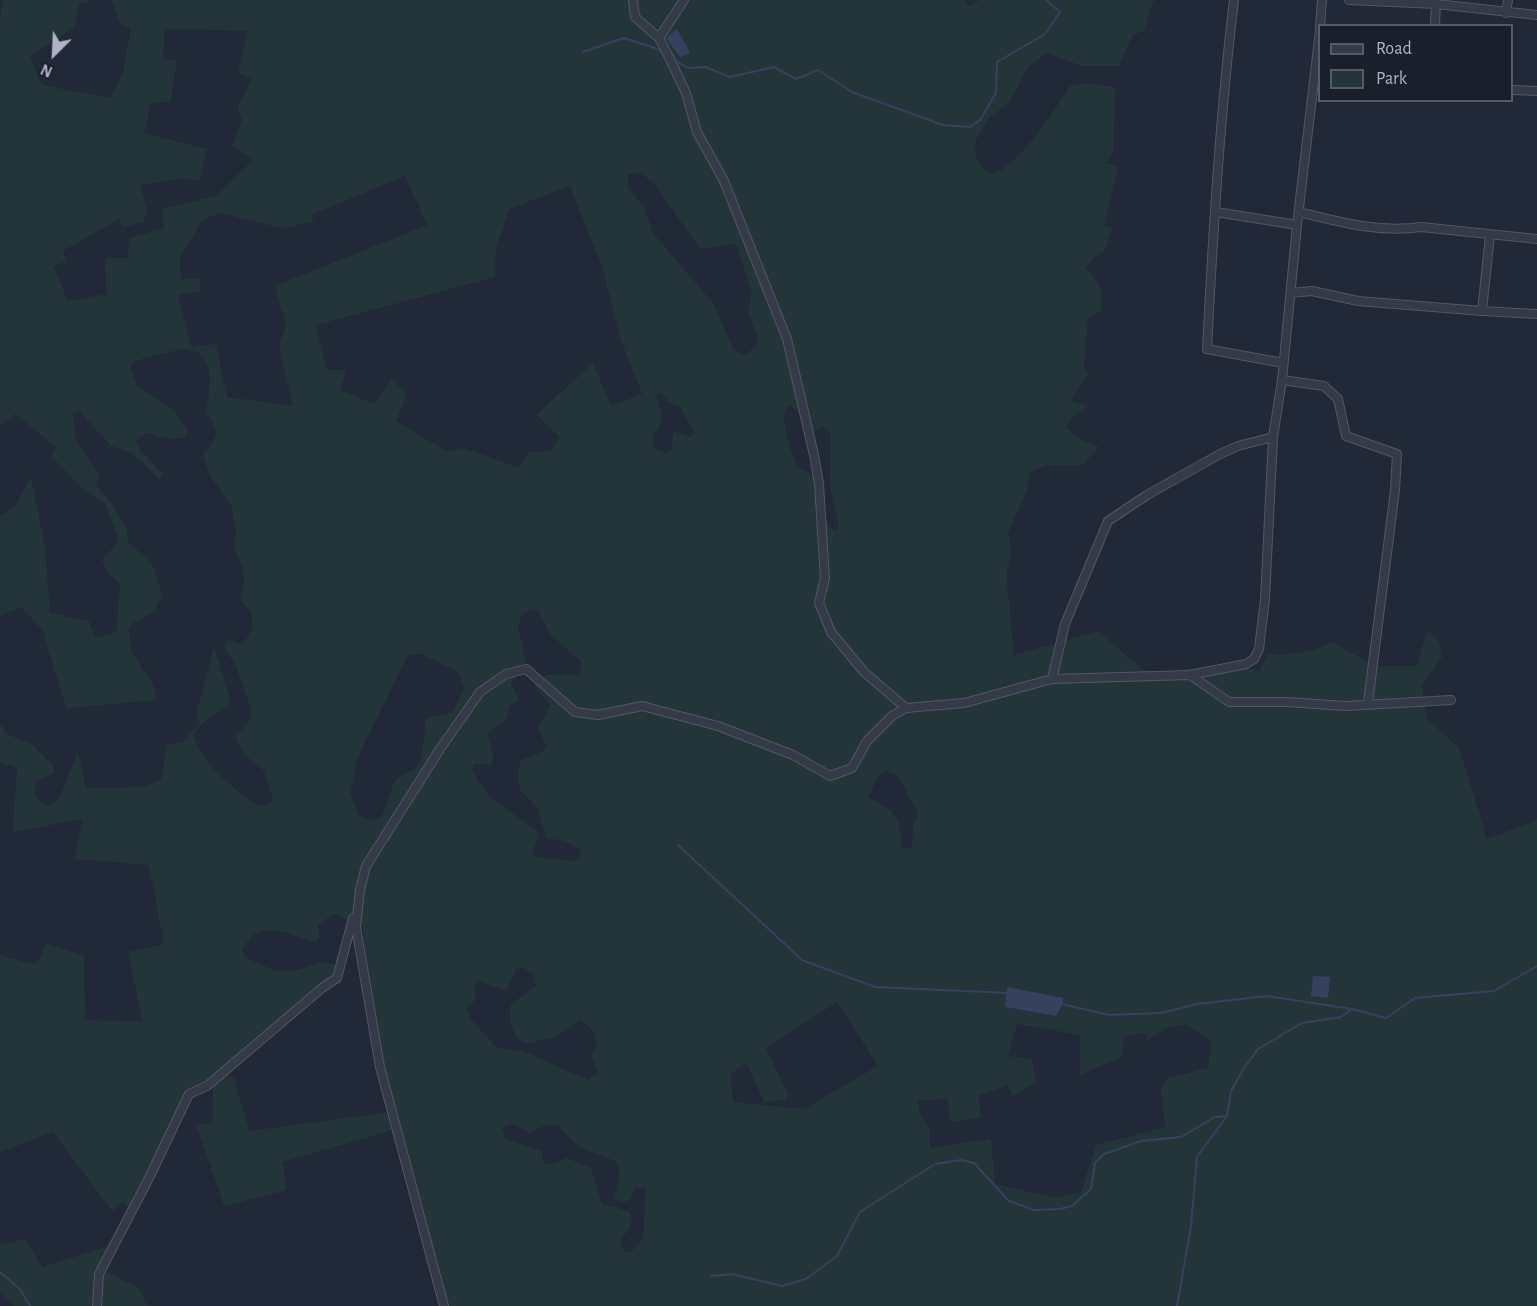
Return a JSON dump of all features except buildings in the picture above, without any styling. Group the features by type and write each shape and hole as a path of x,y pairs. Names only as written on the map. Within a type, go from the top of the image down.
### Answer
{"street":[{"path":"633,0 635,17 659,38 686,93 697,132 724,181 787,339 819,484 825,578 819,603 831,632 864,672 906,708"},
{"path":"659,38 684,0"},
{"path":"1234,0 1227,53 1207,349 1283,363"},
{"path":"1320,24 1322,0"},
{"path":"1349,0 1436,2 1506,13 1537,15"},
{"path":"1506,13 1508,0"},
{"path":"1435,24 1436,2"},
{"path":"97,1306 99,1274 189,1094 207,1086 322,988 337,978 366,866 440,749 480,692 506,674 526,669 575,712 598,715 642,706 718,726 793,755 830,777 852,768 867,741 892,716 906,708 964,703 1052,679 1190,675 1246,664 1254,659 1259,649 1265,599 1274,436 1318,59"},
{"path":"1513,90 1537,92"},
{"path":"1215,212 1297,225"},
{"path":"1299,212 1364,228 1402,230 1421,227 1537,239"},
{"path":"1482,311 1490,235"},
{"path":"1291,293 1312,291 1358,301 1537,314"},
{"path":"1282,380 1324,386 1338,399 1346,436 1397,454 1395,490 1368,704"},
{"path":"1052,679 1065,624 1108,521 1147,495 1220,454 1238,446 1274,436"},
{"path":"1190,675 1229,702 1286,702 1346,706 1451,700"},
{"path":"360,890 356,927 380,1067 444,1306"}],"green space":[{"path":"3,0 94,0 79,4 74,28 30,56 42,85 110,98 123,73 131,28 120,24 112,0 965,0 970,7 979,0 1154,0 1145,30 1132,36 1119,66 1082,66 1046,53 1027,69 1009,103 989,118 976,140 975,154 981,166 992,175 1014,160 1025,148 1070,86 1083,83 1115,87 1113,152 1106,163 1118,167 1104,225 1112,229 1105,250 1092,259 1086,268 1095,278 1102,292 1101,311 1088,319 1084,367 1089,374 1070,400 1088,406 1074,416 1065,427 1080,439 1099,447 1083,465 1046,465 1031,472 1027,490 1008,533 1011,554 1006,575 1014,655 1098,631 1148,674 1218,665 1260,670 1267,654 1300,653 1331,642 1376,666 1416,666 1428,629 1438,641 1442,657 1422,685 1426,718 1459,748 1487,839 1533,822 1537,818 1537,1306 439,1306 416,1198 380,1062 362,925 333,914 318,925 319,938 315,942 274,930 256,934 248,940 242,951 244,955 274,969 296,970 322,961 339,966 336,975 268,1029 224,1072 234,1078 249,1131 383,1113 390,1114 393,1125 390,1131 282,1162 287,1190 224,1206 196,1124 213,1123 213,1084 187,1098 131,1210 123,1202 112,1211 53,1132 0,1152 0,955 35,965 47,944 84,956 85,1020 143,1022 128,952 164,944 149,865 74,859 83,819 13,832 17,768 0,762 0,724 7,734 31,744 54,767 53,773 36,782 36,795 43,804 51,806 60,797 78,752 86,788 143,787 161,780 167,745 183,742 200,723 197,712 214,647 231,701 196,731 193,735 197,746 221,776 261,807 272,802 272,796 264,771 244,754 235,736 249,722 251,710 236,666 225,649 225,643 229,639 242,645 250,632 253,621 249,610 240,599 244,580 242,565 233,547 236,534 232,507 209,474 203,455 215,438 216,430 206,412 210,376 205,360 200,354 190,349 181,350 149,357 130,365 137,386 174,410 188,431 185,437 175,439 147,433 136,440 141,451 163,474 160,479 130,452 111,446 79,411 73,413 75,439 100,476 96,482 98,488 112,503 126,528 129,543 152,563 162,595 155,611 128,628 132,653 153,684 157,700 66,708 43,631 21,607 0,616 0,516 14,507 31,477 45,547 50,613 89,621 95,638 117,632 120,584 107,572 102,560 119,541 106,505 85,491 52,457 56,447 15,414 0,426 0,18","holes":["165,29 248,31 238,73 252,78 238,107 242,120 232,146 253,160 216,196 162,209 164,228 129,238 128,258 105,258 106,294 68,301 54,267 66,261 63,251 119,219 123,227 144,222 147,209 140,185 184,178 199,181 207,149 144,133 151,103 170,102 177,61 163,59","639,172 654,183 700,249 736,244 752,293 748,311 759,342 746,355 734,350 713,303 653,233 645,208 628,188 628,175","405,176 427,225 275,286 286,324 279,348 293,406 227,397 216,344 191,347 178,295 201,291 199,279 181,279 180,258 203,220 220,213 282,228 314,222 311,215","570,186 602,266 621,340 642,394 611,406 593,363 536,415 560,437 550,451 530,452 518,467 463,448 446,451 396,421 407,394 392,379 374,404 340,390 346,370 327,370 316,325 495,277 496,249 509,209","661,392 668,402 680,407 695,433 690,437 673,431 672,449 666,453 654,448 653,436 663,420 656,396","789,405 799,413 806,431 811,433 822,427 831,434 830,489 839,526 835,531 822,518 819,479 797,467 784,419","533,608 539,612 550,634 582,663 580,675 548,675 534,686 550,706 538,728 546,745 543,751 520,761 518,779 521,791 538,809 546,838 565,841 580,850 580,857 575,861 537,857 533,852 538,833 490,798 472,771 474,764 492,765 493,753 487,734 507,718 509,706 519,700 511,683 526,664 518,626 522,614","422,654 458,672 464,688 453,712 426,718 422,756 417,767 395,780 382,816 371,820 359,816 350,794 358,757 408,655","885,771 897,775 918,813 913,826 912,847 903,848 900,828 895,816 869,797 876,779","523,968 534,974 536,986 511,1004 510,1021 516,1036 525,1044 556,1037 581,1020 594,1032 597,1044 591,1055 598,1073 588,1080 523,1051 497,1048 471,1019 467,1008 476,999 474,986 478,981 506,991 516,969","1007,987 1056,1016 1005,1007","837,1002 878,1066 804,1109 734,1102 730,1075 746,1062 764,1102 786,1100 788,1094 766,1048","1017,1024 1080,1035 1080,1075 1122,1057 1124,1036 1145,1033 1147,1041 1166,1028 1185,1024 1211,1041 1208,1068 1168,1078 1161,1088 1165,1127 1096,1145 1081,1192 1057,1198 995,1184 991,1139 930,1148 929,1127 920,1115 918,1100 948,1099 950,1122 981,1118 979,1095 1008,1085 1012,1096 1036,1082 1032,1059 1008,1056","514,1124 529,1133 546,1125 558,1126 581,1148 615,1161 620,1172 614,1199 624,1202 630,1200 635,1188 646,1189 643,1239 630,1253 624,1251 621,1239 629,1229 632,1217 628,1211 602,1204 591,1168 567,1158 549,1165 543,1163 542,1151 505,1139 502,1128"]},
{"path":"24,1239 43,1267 114,1244 101,1269 139,1288 147,1306 14,1306 0,1292 0,1242 5,1244"}],"water":[{"path":"677,29 690,53 680,57 666,38"},
{"path":"1313,976 1330,977 1328,998 1311,996"},
{"path":"1007,987 1063,998 1063,1004 1056,1016 1005,1007"}],"waterway":[{"path":"673,59 688,68 705,67 730,77 774,67 796,79 818,70 852,92 943,125 970,127 980,120 996,93 997,62 1045,34 1060,12 1046,0"},
{"path":"583,52 624,38 655,48 665,54"},
{"path":"678,845 802,960 875,987 1009,993"},
{"path":"1062,1004 1109,1015 1161,1013 1197,1004 1267,996 1352,1009 1386,1018 1415,998 1494,991 1537,966"},
{"path":"1177,1306 1191,1226 1197,1157 1227,1116 1231,1091 1244,1068 1258,1049 1302,1023 1341,1017 1352,1009"},
{"path":"711,1276 732,1274 782,1286 806,1279 837,1256 860,1212 935,1164 961,1160 974,1163 1009,1201 1034,1210 1060,1209 1072,1206 1091,1189 1095,1163 1104,1154 1141,1141 1181,1137 1215,1117 1227,1116"},
{"path":"0,1272 20,1289 30,1306"}]}
